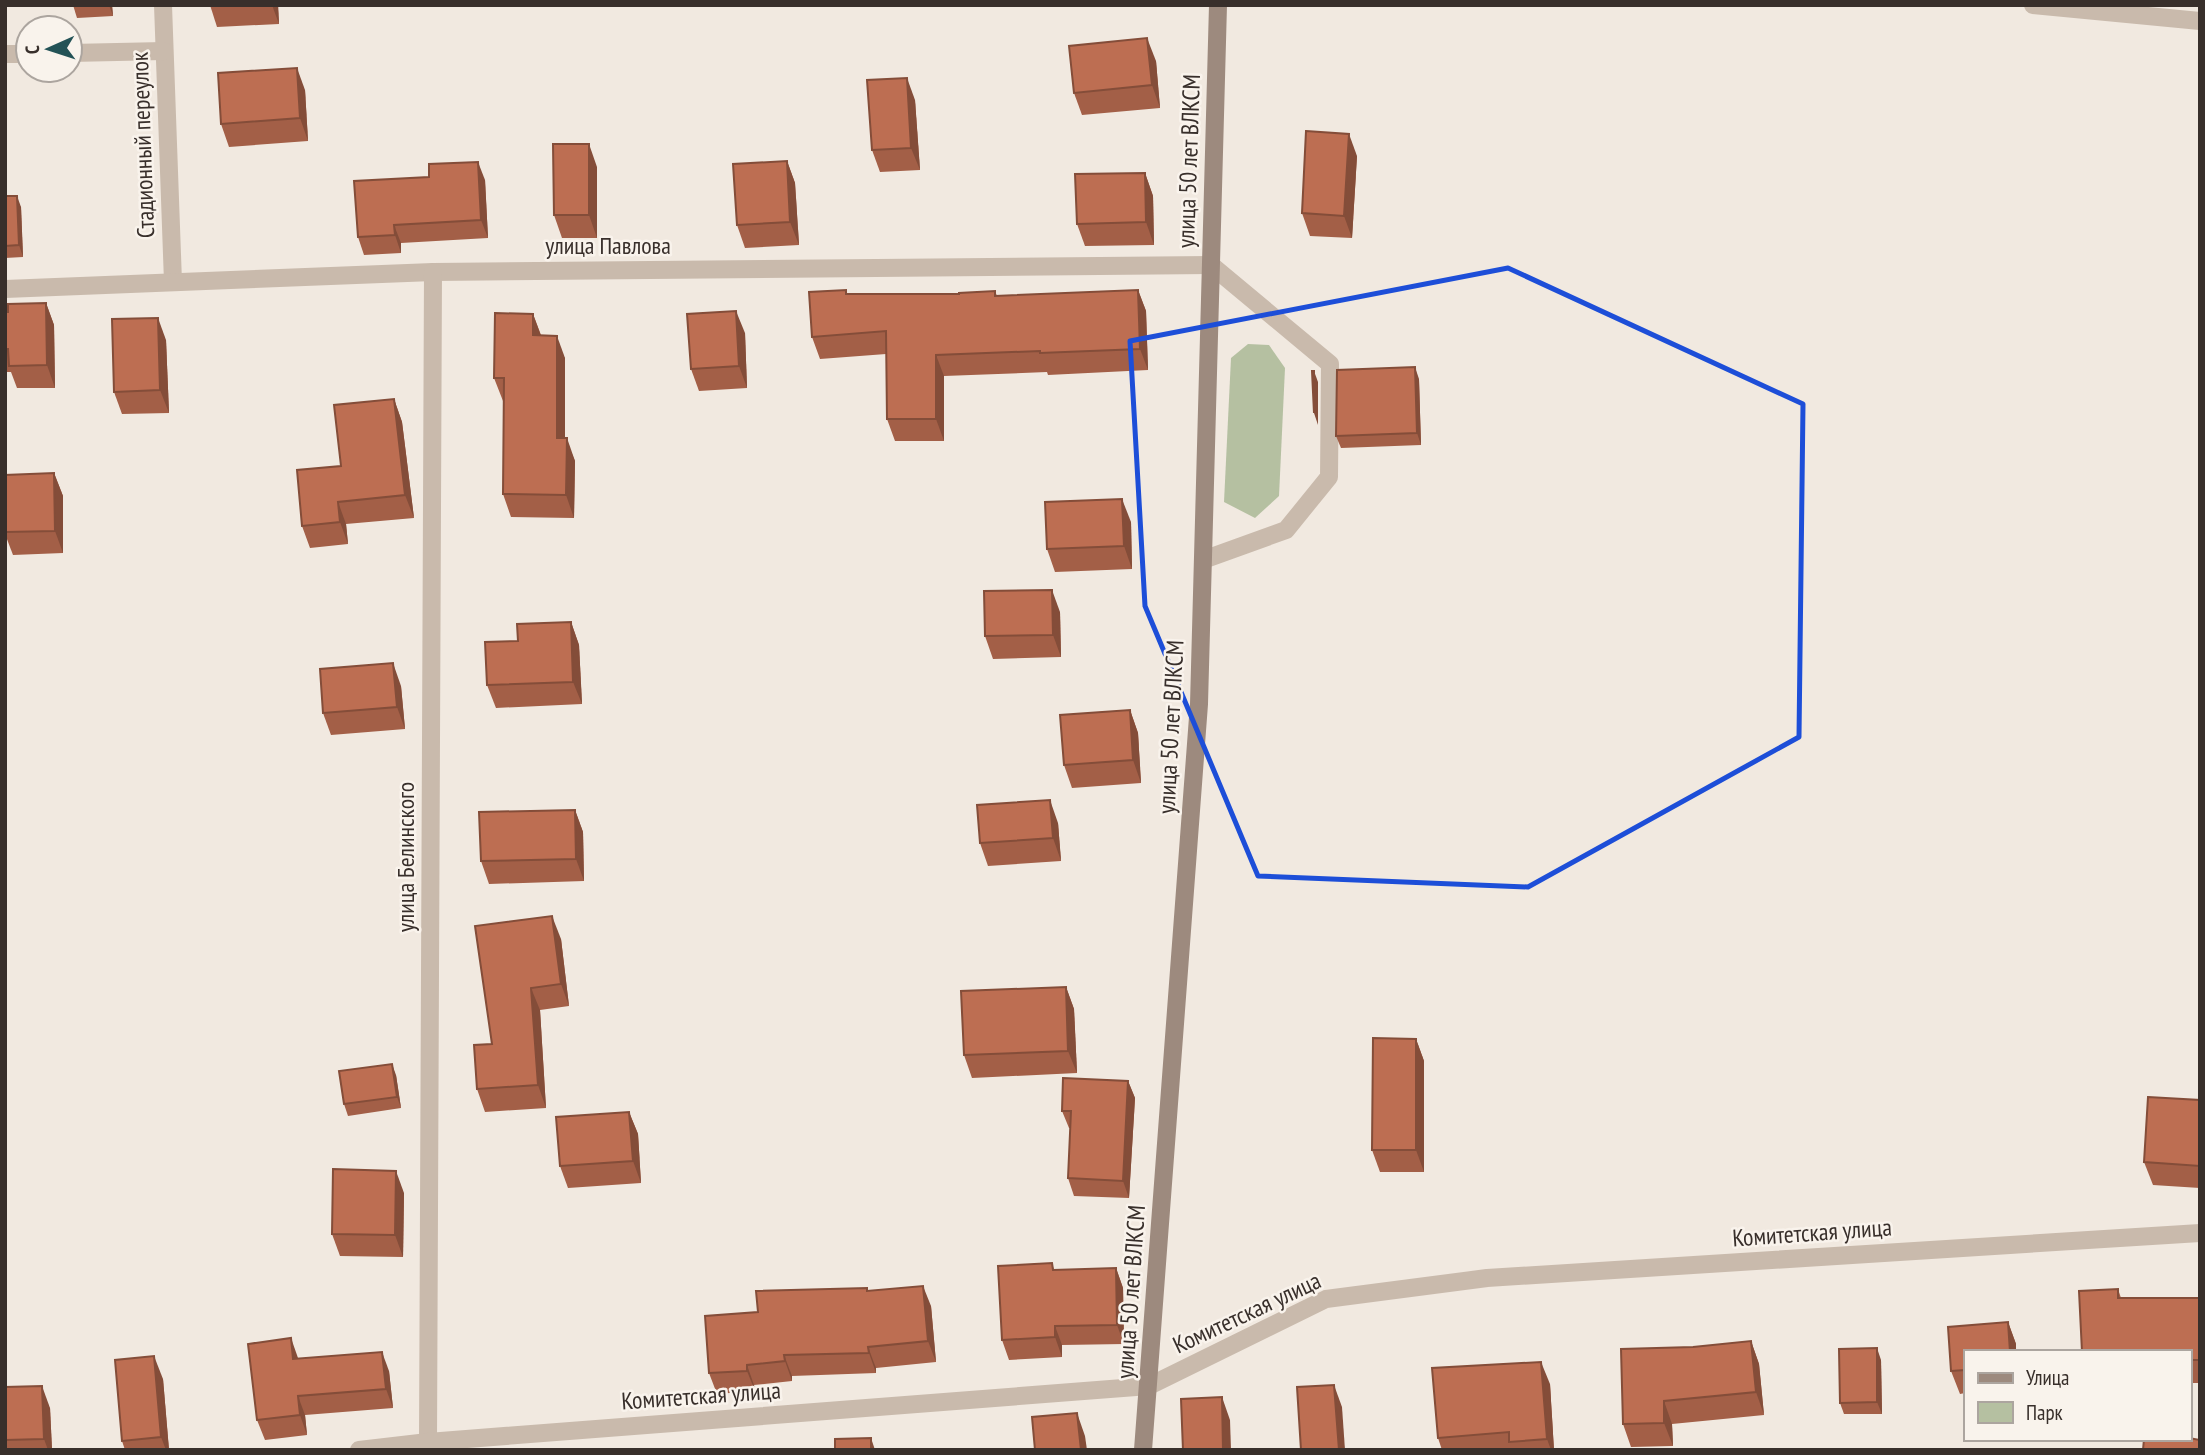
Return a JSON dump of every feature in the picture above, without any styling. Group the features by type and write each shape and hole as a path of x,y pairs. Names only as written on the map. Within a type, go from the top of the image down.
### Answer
{"main road":[{"name":"улица 50 лет ВЛКСМ","path":"1143,1450 1199,704 1218,5"}],"street":[{"name":"Стадионный переулок","path":"163,5 173,282"},
{"path":"2033,5 2200,21"},
{"path":"84,53 164,51"},
{"path":"1203,560 1286,530 1329,477 1330,364 1211,265"},
{"name":"улица Павлова","path":"5,289 433,272 1211,265"},
{"name":"улица Белинского","path":"428,1442 433,272"},
{"name":"Комитетская улица","path":"359,1450 428,1442 1149,1386 1326,1299 1487,1278 2200,1233"}],"highlighted area":[{"path":"1508,268 1803,404 1799,737 1528,887 1258,876 1145,606 1130,341"}],"green space":[{"path":"1248,344 1269,345 1285,368 1279,496 1255,518 1224,502 1231,358"}],"building":[{"path":"1147,38 1152,85 1074,93 1069,46"},
{"path":"297,68 300,118 221,124 218,73"},
{"path":"907,78 911,148 872,150 867,80"},
{"path":"1306,131 1349,134 1344,216 1302,213"},
{"path":"553,144 589,144 589,215 554,215"},
{"path":"787,161 790,222 737,225 733,164"},
{"path":"478,162 481,220 394,225 395,235 358,237 354,181 429,177 429,164"},
{"path":"1145,173 1146,222 1077,224 1075,174"},
{"path":"5,196 17,196 19,245 5,246"},
{"path":"846,290 846,294 959,294 995,291 995,296 1138,290 1140,349 936,355 936,419 887,419 886,331 812,337 809,292"},
{"path":"46,303 47,365 9,366 8,349 5,349 5,312 8,312 8,304"},
{"path":"736,311 739,366 691,369 687,314"},
{"path":"495,313 533,314 533,335 557,336 557,438 567,438 566,495 503,494 504,378 494,378"},
{"path":"158,318 160,390 114,392 112,319"},
{"path":"1415,367 1417,433 1336,436 1337,370"},
{"path":"1312,371 1314,371 1314,413"},
{"path":"394,399 405,495 338,502 340,522 302,526 297,470 341,466 334,405"},
{"path":"54,473 55,531 5,532 5,475"},
{"path":"1122,499 1124,546 1047,549 1045,502"},
{"path":"1052,590 1053,635 985,636 984,591"},
{"path":"571,622 573,682 487,685 485,642 518,641 517,624"},
{"path":"393,663 397,707 323,713 320,669"},
{"path":"1130,710 1133,760 1064,765 1060,715"},
{"path":"1050,800 1053,838 980,843 977,805"},
{"path":"575,810 576,859 481,861 479,812"},
{"path":"552,916 561,984 531,988 538,1085 477,1089 474,1045 492,1044 475,926"},
{"path":"1066,987 1068,1051 964,1055 961,991"},
{"path":"1373,1038 1416,1039 1416,1150 1372,1150"},
{"path":"392,1064 397,1097 344,1104 339,1071"},
{"path":"1063,1078 1128,1081 1123,1181 1068,1178 1071,1111 1062,1111"},
{"path":"2148,1097 2200,1100 2200,1166 2144,1162"},
{"path":"629,1112 633,1161 560,1166 556,1117"},
{"path":"333,1169 396,1171 395,1235 332,1234"},
{"path":"1052,1263 1053,1270 1116,1268 1117,1325 1055,1326 1055,1337 1002,1340 998,1266"},
{"path":"923,1286 928,1341 868,1347 869,1353 784,1355 785,1361 747,1365 747,1371 709,1373 705,1316 758,1312 756,1291 867,1288 867,1291"},
{"path":"2118,1289 2118,1298 2200,1298 2200,1360 2191,1360 2191,1350 2082,1350 2079,1291"},
{"path":"2008,1322 2010,1350 1964,1350 1964,1370 1951,1371 1948,1327"},
{"path":"291,1338 293,1359 382,1352 386,1389 298,1396 300,1415 257,1420 248,1344"},
{"path":"1751,1341 1756,1392 1664,1401 1664,1423 1623,1424 1621,1349 1693,1347"},
{"path":"1877,1348 1877,1402 1840,1403 1839,1349"},
{"path":"154,1356 161,1437 122,1441 115,1360"},
{"path":"1541,1362 1547,1439 1509,1442 1509,1432 1438,1438 1432,1368"},
{"path":"1334,1385 1339,1450 1301,1450 1297,1387"},
{"path":"42,1386 44,1439 5,1440 5,1387"},
{"path":"1222,1397 1223,1450 1183,1450 1181,1399"},
{"path":"1077,1413 1081,1450 1035,1450 1032,1417"},
{"path":"871,1438 871,1450 835,1450 835,1439"},
{"path":"2200,1440 2200,1450 2143,1450 2144,1441"}]}
